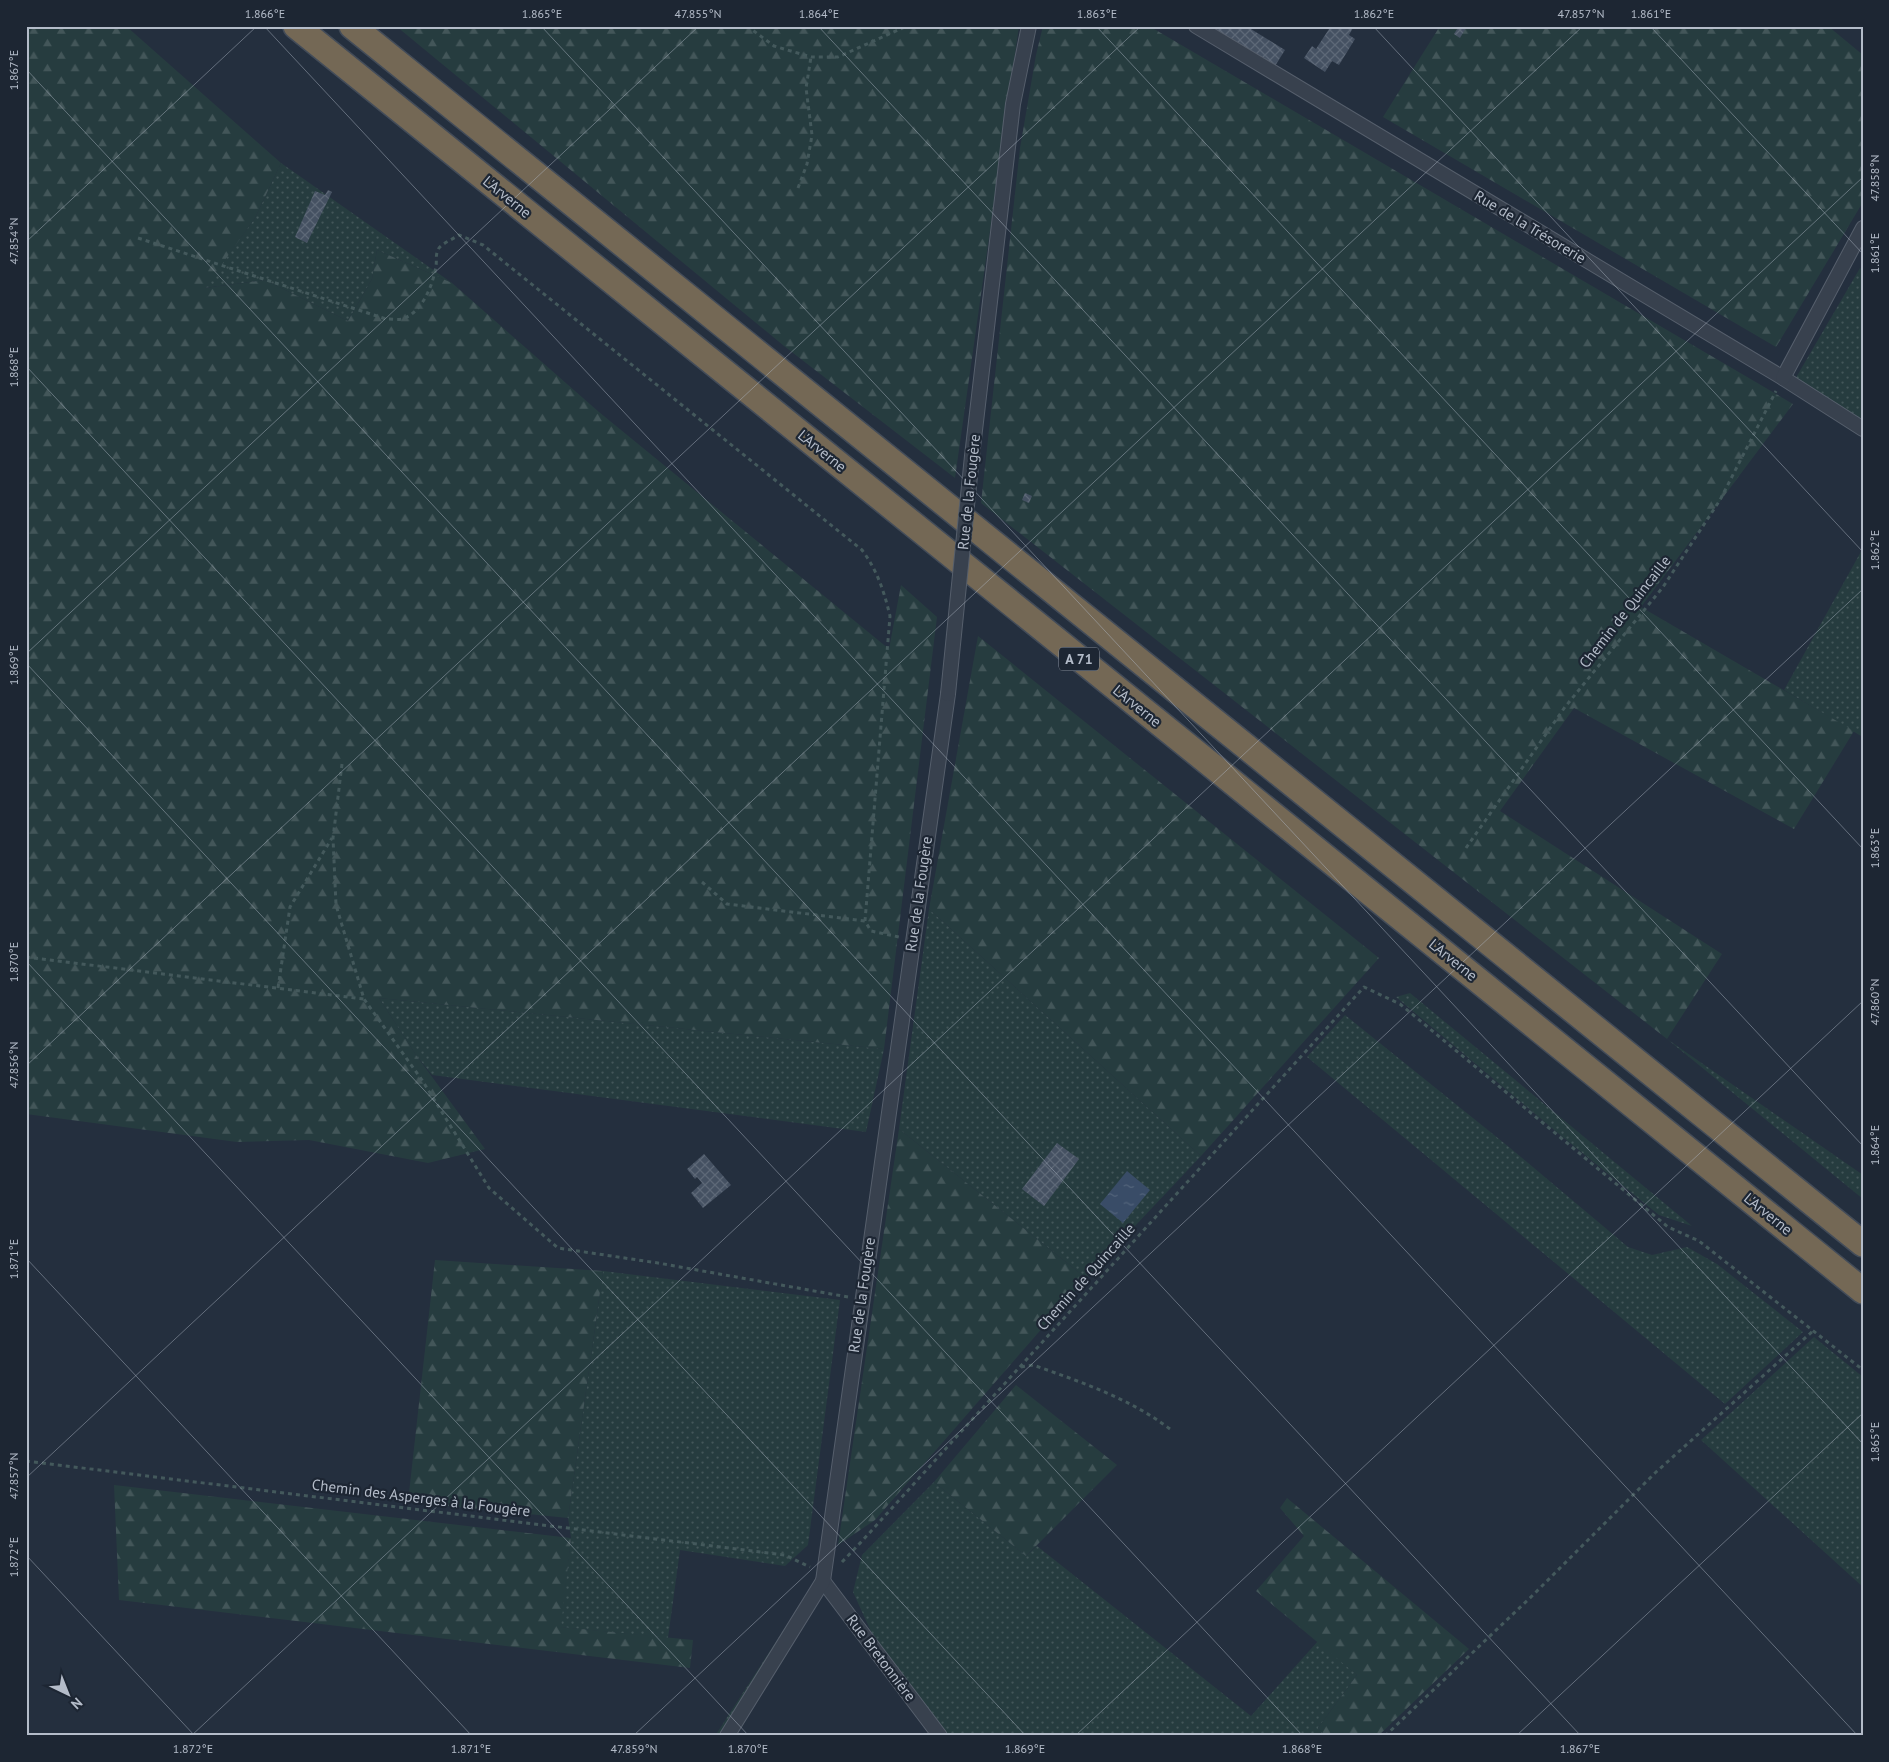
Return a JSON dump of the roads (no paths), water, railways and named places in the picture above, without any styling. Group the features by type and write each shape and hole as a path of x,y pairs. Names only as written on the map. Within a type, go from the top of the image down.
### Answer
{"highway":[{"name":"L'Arverne","path":"296,26 1863,1291"},
{"name":"A 71","path":"352,26 1863,1244"}],"street":[{"name":"Rue de la Fougère","path":"727,1736 823,1581 861,1299 948,694 972,456 1013,104 1029,26"},
{"name":"Rue de la Trésorerie","path":"1196,26 1782,378 1863,429"},
{"path":"1782,378 1863,228"},
{"name":"Rue Bretonnière","path":"823,1581 940,1736"}],"water":[{"path":"1127,1171 1150,1190 1123,1223 1100,1204"}]}
